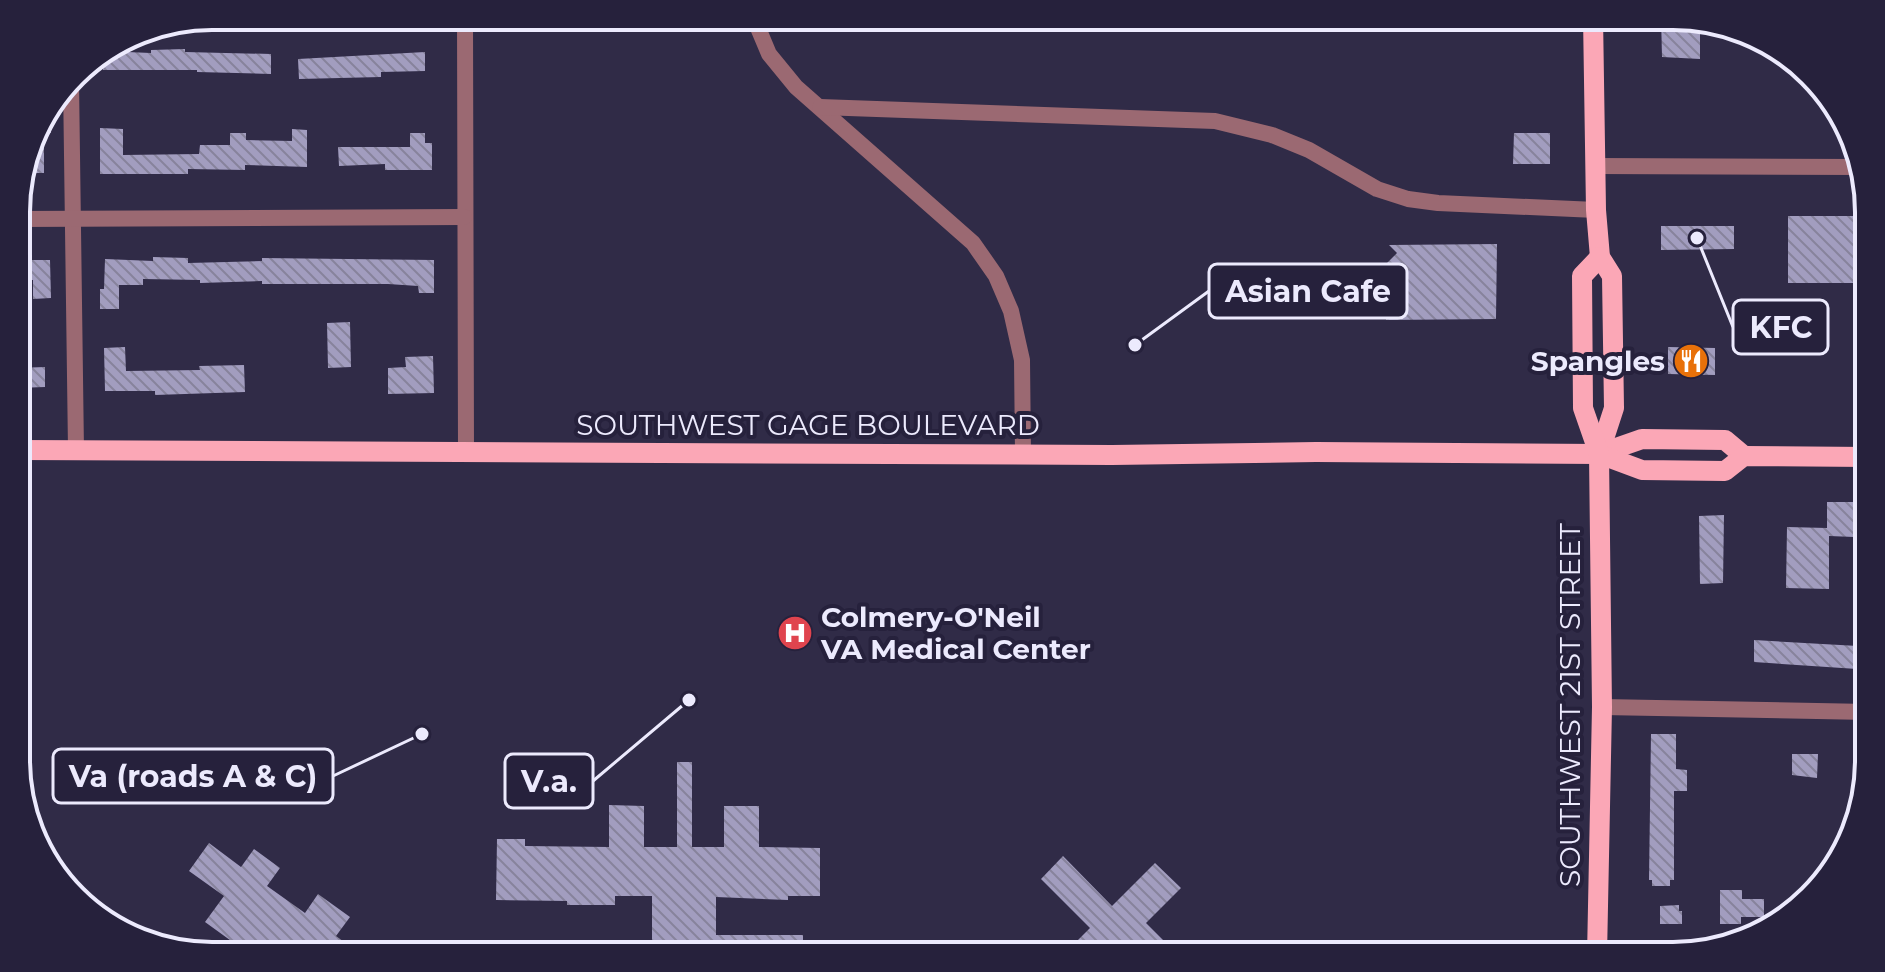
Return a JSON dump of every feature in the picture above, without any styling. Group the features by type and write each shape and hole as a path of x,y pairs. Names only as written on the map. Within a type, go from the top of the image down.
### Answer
{"main road":[{"name":"SOUTHWEST 21ST STREET","path":"1593,30 1596,210 1600,257 1612,276 1614,408 1599,454"},
{"name":"SOUTHWEST 21ST STREET","path":"1597,942 1602,707 1599,454 1583,408 1582,276 1600,257"},
{"name":"SOUTHWEST GAGE BOULEVARD","path":"30,450 1599,454 1642,439 1725,440 1744,456"},
{"name":"SOUTHWEST GAGE BOULEVARD","path":"1599,454 1642,470 1725,471 1744,456 1855,457"}],"street":[{"path":"465,30 466,452"},
{"path":"758,30 777,66 973,243 996,276 1011,311 1022,360 1023,454"},
{"path":"71,97 76,450"},
{"path":"820,107 1215,121 1272,135 1309,150 1377,189 1408,199 1596,210"},
{"path":"1595,166 1849,167"},
{"path":"30,219 464,217"},
{"path":"1602,707 1855,712"}],"building":[{"path":"1661,30 1700,33 1700,59 1662,57"},
{"path":"151,50 271,54 271,74 103,70 103,67 126,52 151,53"},
{"path":"425,52 425,71 381,72 381,77 299,79 298,59"},
{"path":"100,128 123,129 123,155 199,154 200,145 230,145 230,133 246,133 246,140 292,141 292,129 307,130 307,167 245,165 245,170 188,169 188,174 100,174"},
{"path":"410,133 425,133 425,143 432,143 432,170 385,170 385,164 339,166 338,147 410,147"},
{"path":"1514,133 1550,133 1550,164 1513,164"},
{"path":"44,143 44,173 35,173"},
{"path":"1788,216 1855,216 1855,283 1788,283"},
{"path":"1661,226 1734,226 1734,249 1661,250"},
{"path":"1497,244 1496,319 1386,320 1385,265 1397,253 1389,245"},
{"path":"153,257 188,258 188,263 262,261 262,258 434,260 434,293 419,293 418,286 388,284 200,283 200,280 143,279 143,285 119,285 119,309 100,309 105,259 153,261"},
{"path":"30,260 50,260 51,298 33,299 33,280 30,280"},
{"path":"350,322 351,367 328,368 327,323"},
{"path":"125,347 126,371 200,370 199,366 244,365 245,392 155,395 155,391 105,391 104,348"},
{"name":"Spangles","path":"1668,347 1715,348 1715,375 1668,374"},
{"path":"433,356 434,393 388,394 388,368 406,367 405,357"},
{"path":"45,367 45,387 30,388 30,368"},
{"path":"1827,502 1855,502 1854,537 1829,536 1829,589 1786,588 1787,527 1827,528"},
{"path":"1724,515 1723,583 1700,584 1699,516"},
{"path":"1754,640 1855,646 1855,669 1754,662"},
{"path":"1651,734 1676,734 1676,769 1687,770 1687,791 1674,791 1674,880 1670,880 1670,886 1652,886 1652,880 1649,880"},
{"path":"1792,754 1818,754 1817,778 1792,775"},
{"path":"677,762 692,762 692,847 724,847 724,806 759,806 759,847 820,848 820,896 788,896 788,900 716,897 716,935 803,935 803,942 652,942 652,896 615,896 615,905 496,900 497,839 525,839 525,846 609,847 609,805 644,806 644,847 677,847"},
{"path":"209,843 241,867 254,849 280,868 267,886 305,913 318,894 350,917 336,936 344,942 233,942 205,922 224,896 189,871"},
{"path":"1063,856 1112,906 1155,863 1181,888 1146,923 1165,942 1076,942 1090,928 1041,879"},
{"path":"1720,890 1742,890 1742,899 1764,899 1764,917 1741,917 1741,924 1720,924"},
{"path":"1679,905 1682,924 1660,924 1660,906"}],"place":[{"name":"KFC","path":"1697,238"},
{"name":"Asian Cafe","path":"1135,345"},
{"name":"Spangles","path":"1691,361"},
{"name":"Colmery-O'Neil VA Medical Center","path":"795,633"},
{"name":"V.a.","path":"689,700"},
{"name":"Va (roads A & C)","path":"422,734"}]}
